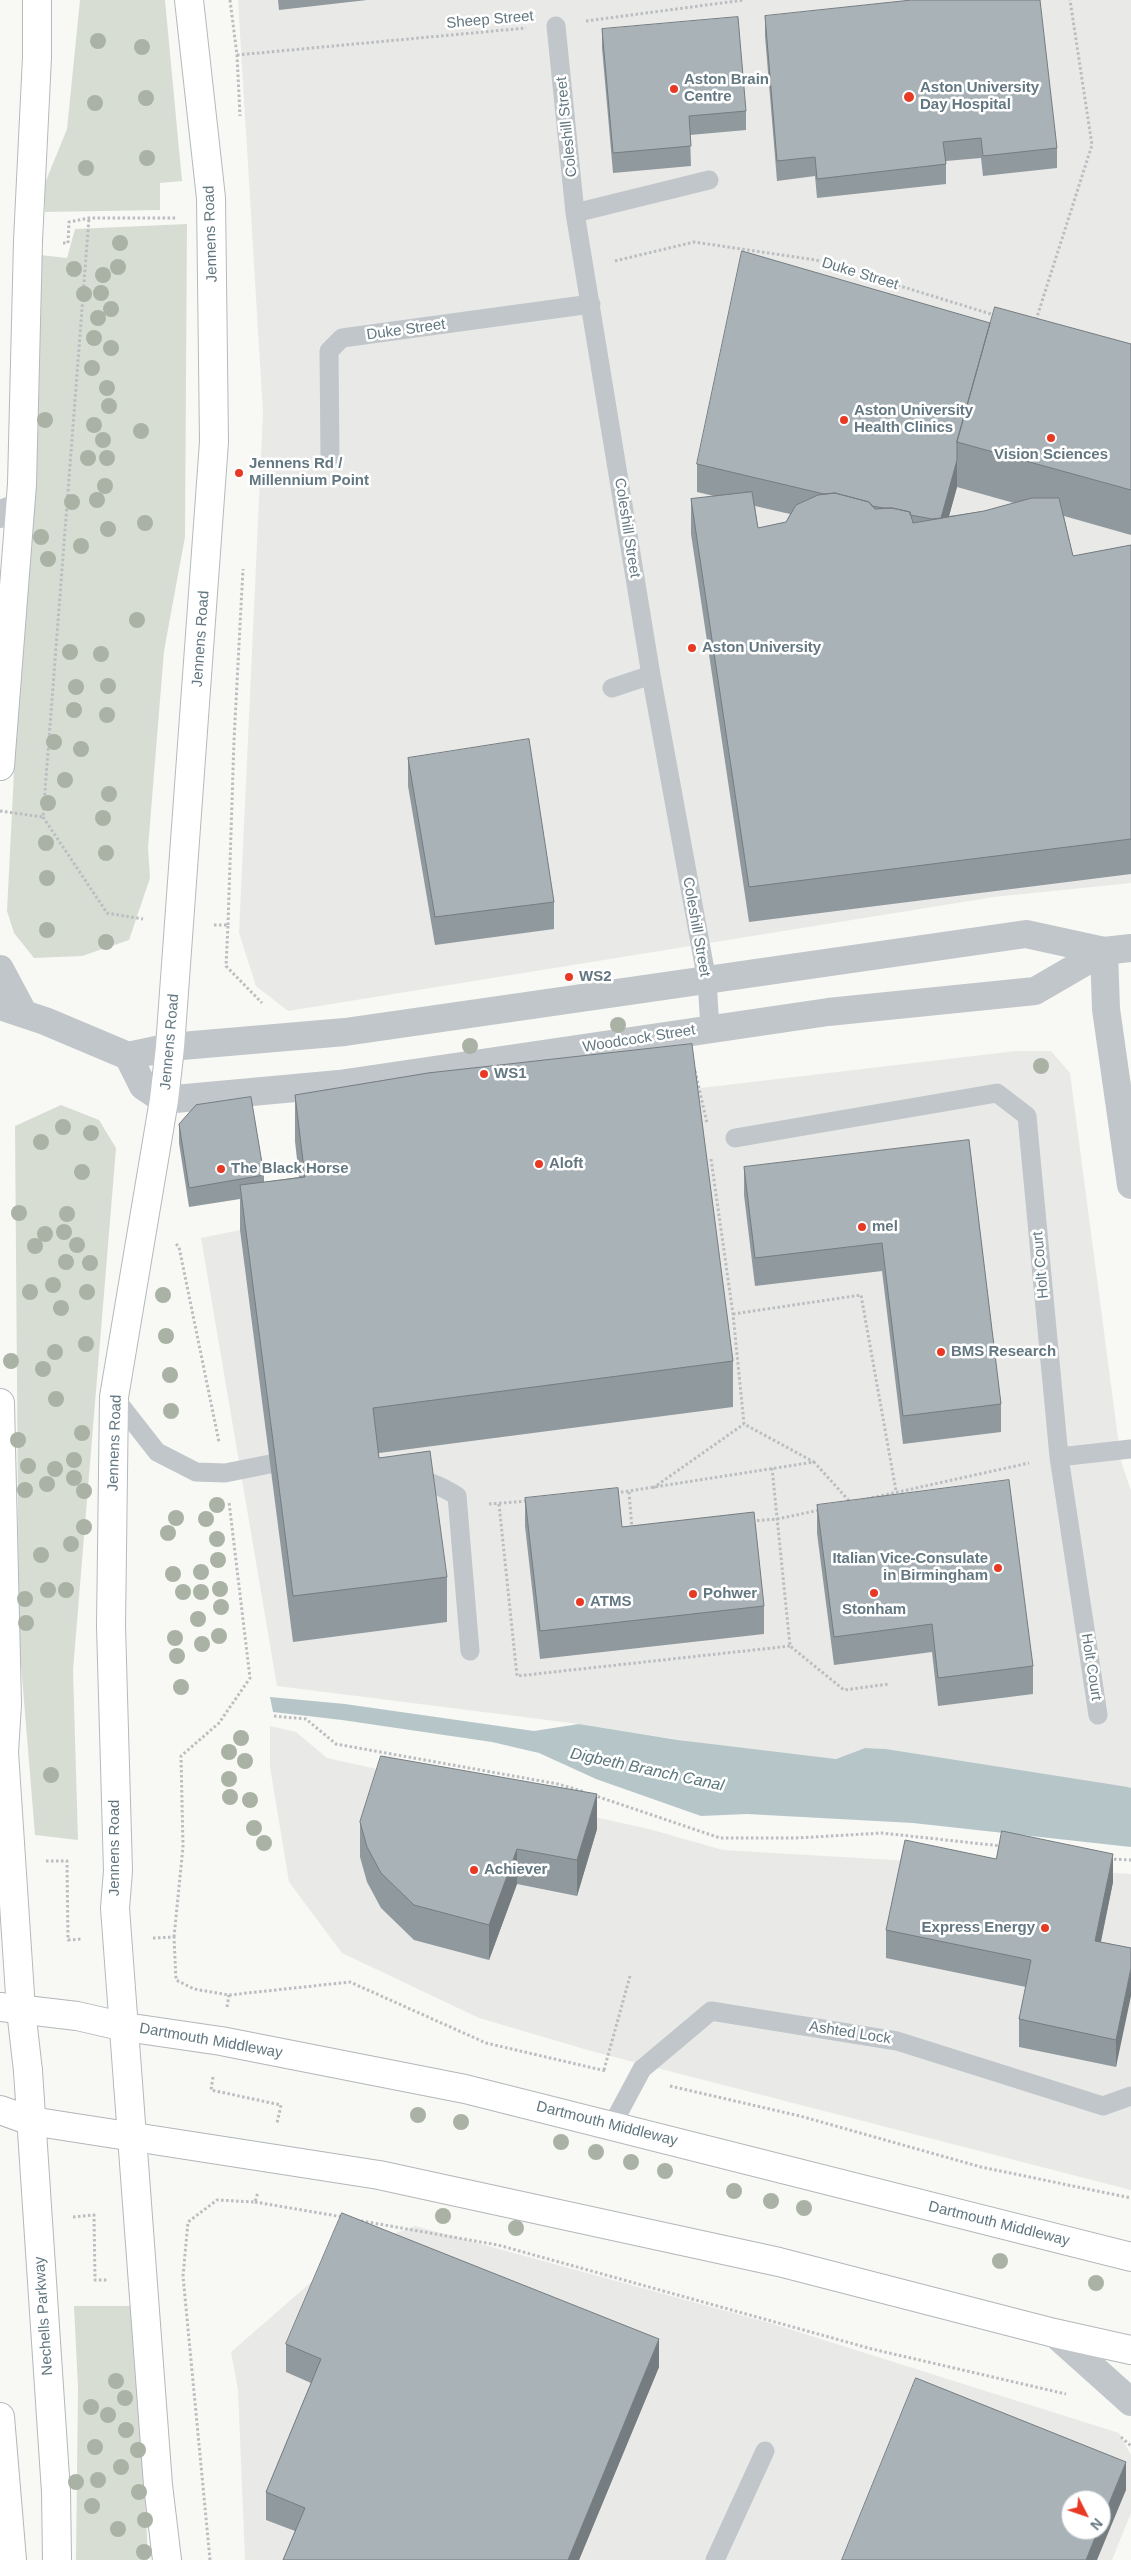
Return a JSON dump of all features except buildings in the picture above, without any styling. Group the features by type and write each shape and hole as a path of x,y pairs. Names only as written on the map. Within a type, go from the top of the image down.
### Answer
{"main road":[{"path":"0,766 10,511 28,241 37,57 37,0"},
{"path":"37,57 52,0"},
{"name":"Jennens Road","path":"133,2136 115,1908 118,1871 111,1626 114,1397 164,1100 170,1047 214,442 211,198 189,4"},
{"path":"0,1404 7,1704 4,1752 11,2008"},
{"name":"Dartmouth Middleway","path":"11,2008 78,2016 125,2026 222,2041 456,2087 1131,2257"},
{"name":"Nechells Parkway","path":"11,2008 28,2072 56,2492 57,2560"},
{"path":"0,2110 31,2121 379,2175 516,2204 779,2262 1054,2333 1131,2350"},
{"path":"133,2136 158,2485 167,2560"},
{"path":"0,2417 12,2560"}],"street":[{"name":"Woodcock Street","path":"128,1056 170,1047 345,1032 1026,934 1104,951 1131,948"},
{"name":"Woodcock Street","path":"164,1100 339,1084 828,1012 1035,991 1104,951"},
{"path":"1104,951 1106,1009 1131,1185"},
{"path":"0,969 12,1010 128,1056 142,1086 164,1100"},
{"path":"1054,2333 1131,2402"}],"lane":[{"name":"Coleshill Street","path":"556,26 575,213 650,675 706,981 710,1028"},
{"path":"575,213 709,180"},
{"name":"Duke Street","path":"330,457 329,351 342,338 591,304"},
{"path":"612,688 650,675"},
{"name":"Holt Court","path":"736,1138 997,1093 1027,1116 1059,1457 1098,1715"},
{"path":"114,1397 157,1452 196,1472 225,1473 270,1464"},
{"path":"1059,1457 1131,1449"},
{"path":"394,1478 422,1480 441,1486 457,1496 470,1651"},
{"name":"Ashted Lock","path":"612,2125 642,2069 711,2011 897,2040 1103,2106 1131,2096"},
{"path":"715,2560 764,2451"}],"path":[{"name":"Sheep Street","path":"230,0 238,55 556,26 744,0"},
{"path":"1033,328 1092,145 1070,0"},
{"path":"89,218 43,817 107,913 180,924 228,925 226,966 263,1004"},
{"name":"Duke Street","path":"585,268 694,242 816,260 996,316"},
{"path":"0,811 43,817"},
{"path":"700,1086 706,1116"},
{"path":"711,1156 733,1314 744,1424"},
{"path":"733,1314 861,1295 896,1491"},
{"path":"744,1424 814,1462 850,1503"},
{"path":"651,1489 744,1424"},
{"path":"841,1505 896,1491 1059,1457"},
{"path":"610,1494 814,1462"},
{"path":"772,1468 790,1646 844,1690 889,1684"},
{"path":"629,1492 632,1531 642,1530"},
{"path":"458,1506 536,1500"},
{"path":"499,1504 517,1676 790,1646"},
{"path":"748,1521 777,1519 822,1509"},
{"path":"174,1937 183,1847 181,1756 219,1723 250,1678"},
{"path":"274,1716 306,1719 336,1744 558,1784 657,1815 720,1838 796,1838 882,1833 1011,1848"},
{"path":"1100,1858 1131,1860"},
{"path":"604,2070 630,1976"},
{"path":"229,1995 350,1982 486,2043 800,2116 981,2167 1131,2198"},
{"path":"255,2202 498,2245 872,2349 1069,2394"},
{"path":"183,2276 210,2560"},
{"path":"1118,2434 1131,2446"}],"shaded area":[{"path":"80,0 165,0 182,181 160,183 160,210 45,212 45,183 67,129"},
{"name":"Aston University","path":"238,0 1131,0 1131,883 994,897 288,1011 256,986 239,933 263,413"},
{"path":"187,224 185,537 164,651 148,848 150,878 129,940 82,956 34,958 14,933 7,911 40,255 67,258 75,229"},
{"path":"1016,1051 1051,1051 1070,1073 1121,1461 1131,1491 1131,1788 886,1749 865,1748 836,1759 744,1750 579,1724 277,1686 201,1238 240,1230 304,1222 295,1141 692,1089"},
{"path":"61,1105 99,1120 116,1148 73,1670 78,1840 35,1835 19,1640 15,1126"},
{"path":"270,1726 296,1732 327,1758 649,1829 723,1850 1131,1874 1131,2190 591,2051 479,2018 342,1953 289,1882 270,1767"},
{"path":"415,2226 770,2323 1119,2433 1131,2455 1131,2513 1112,2560 245,2560 238,2390 231,2352 347,2251"},
{"path":"74,2306 133,2306 148,2560 76,2560 78,2387"}],"water":[{"name":"Digbeth Branch Canal","path":"270,1697 345,1704 534,1731 579,1724 678,1740 836,1759 865,1748 886,1749 1128,1787 1131,1788 1131,1847 913,1823 747,1814 701,1816 596,1779 539,1753 492,1742 273,1712"}],"place":[{"name":"Aston Brain Centre","path":"674,89"},
{"name":"Aston University Day Hospital","path":"909,97"},
{"name":"Aston University Health Clinics","path":"844,420"},
{"name":"Vision Sciences","path":"1051,438"},
{"name":"Jennens Rd / Millennium Point","path":"239,473"},
{"name":"Aston University","path":"692,648"},
{"name":"WS2","path":"569,977"},
{"name":"WS1","path":"484,1074"},
{"name":"Aloft","path":"539,1164"},
{"name":"The Black Horse","path":"221,1169"},
{"name":"mel","path":"862,1227"},
{"name":"BMS Research","path":"941,1352"},
{"name":"Italian Vice-Consulate in Birmingham","path":"998,1568"},
{"name":"Stonham","path":"874,1593"},
{"name":"Pohwer","path":"693,1594"},
{"name":"ATMS","path":"580,1602"},
{"name":"Achiever","path":"474,1870"},
{"name":"Express Energy","path":"1045,1928"}]}
